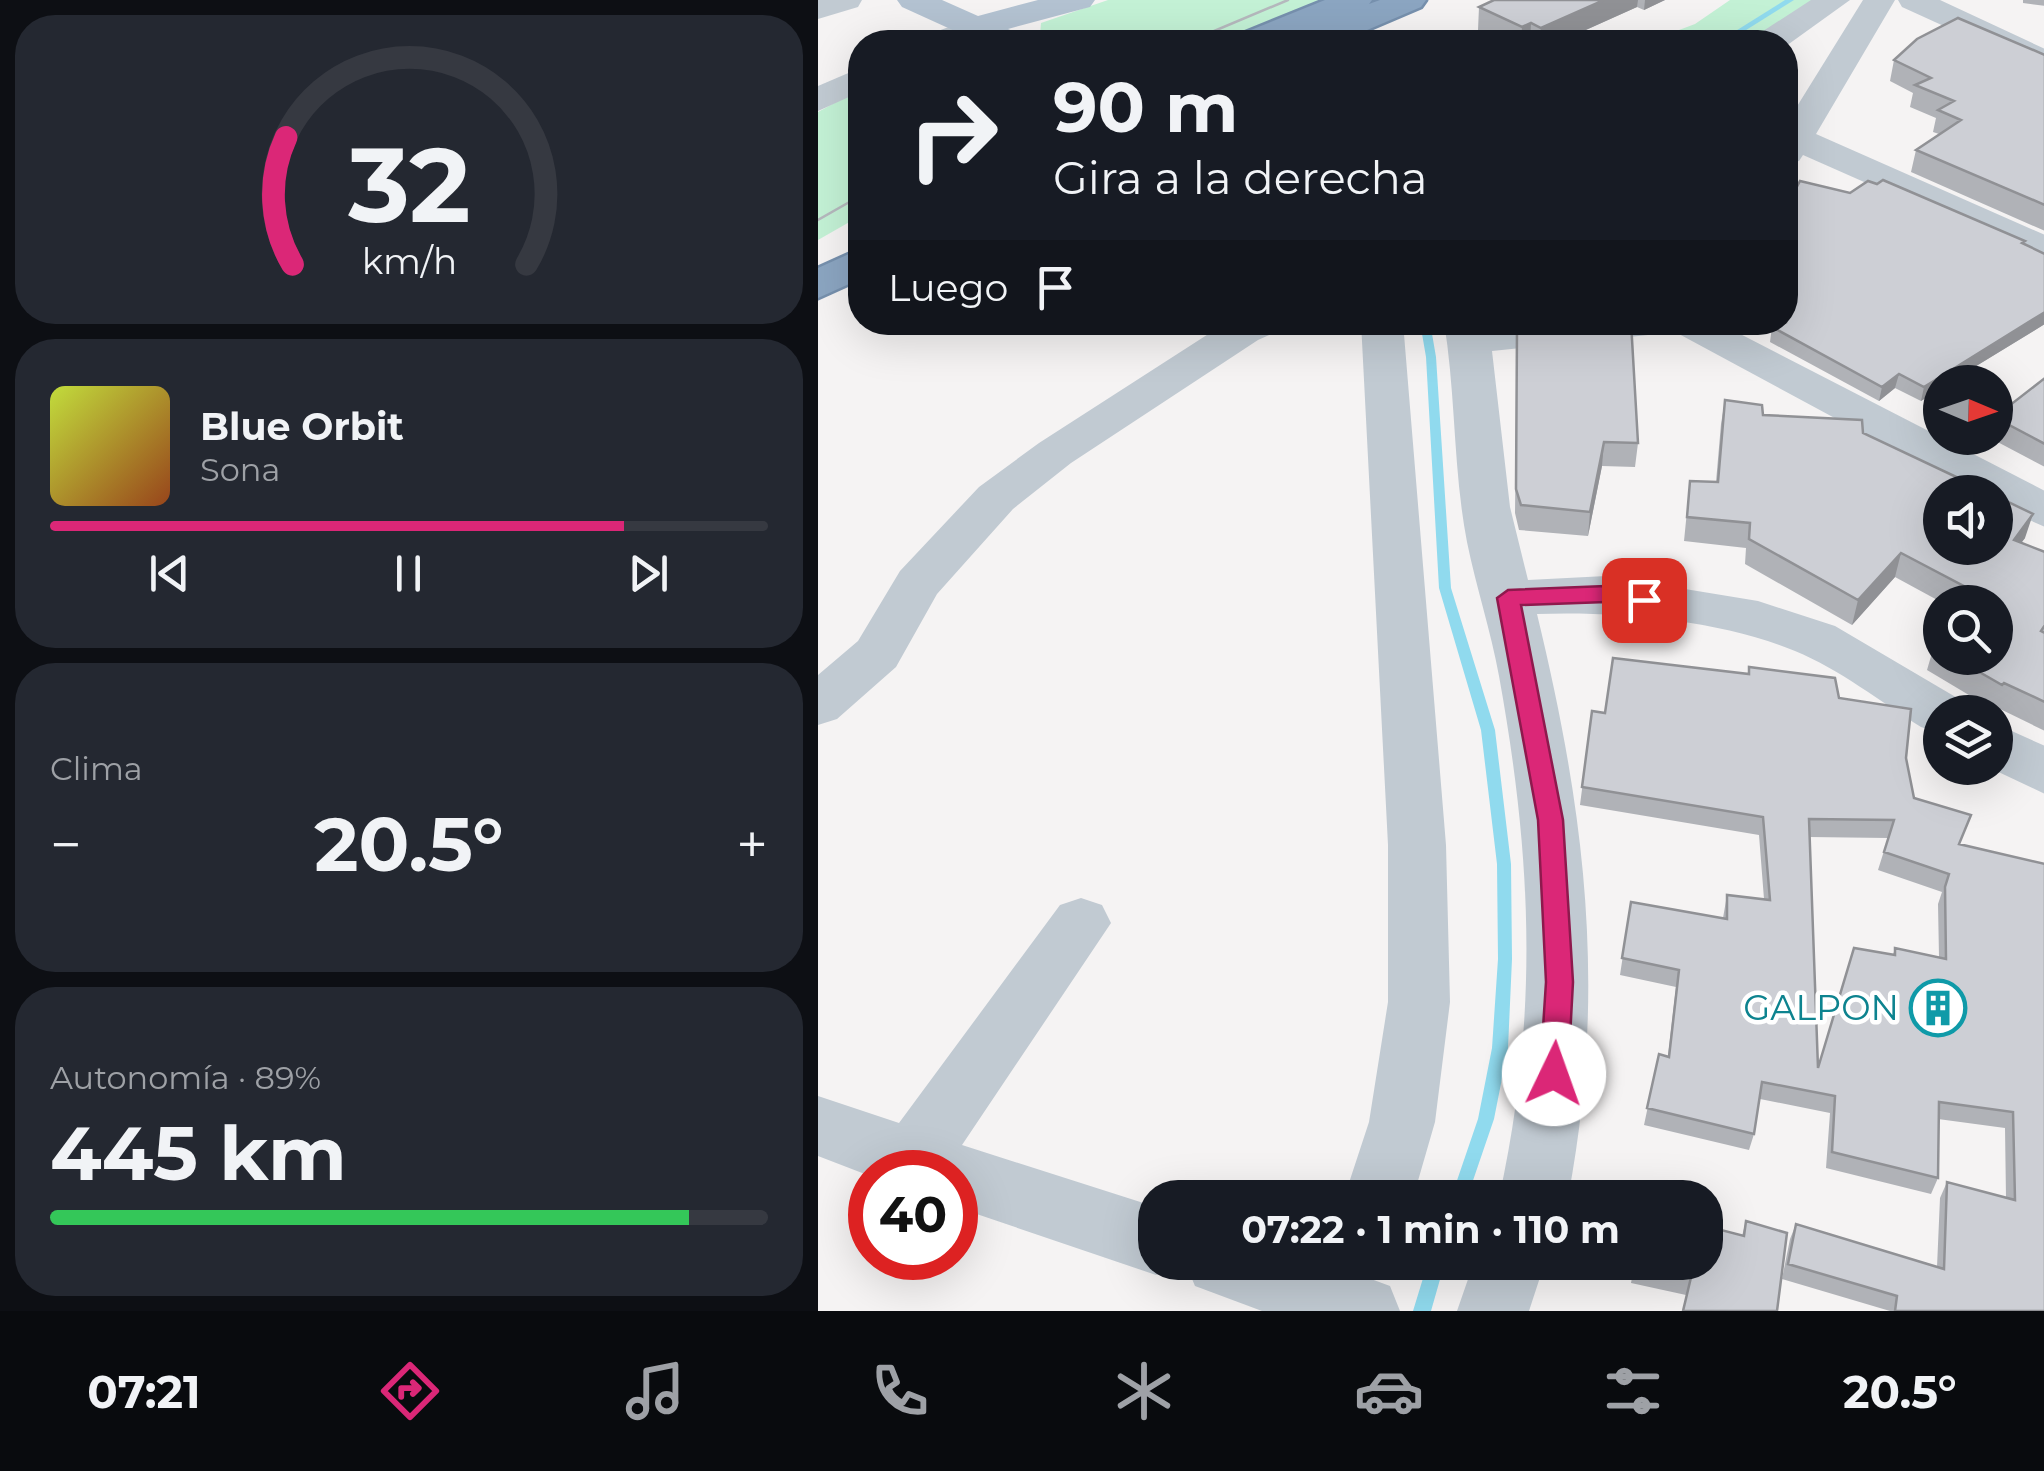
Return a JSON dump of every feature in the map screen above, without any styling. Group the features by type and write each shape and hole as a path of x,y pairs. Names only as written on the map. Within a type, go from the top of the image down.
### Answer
{"highway":[{"path":"1283,30 1355,0"},
{"path":"1338,30 1409,0"},
{"path":"818,255 848,239"},
{"path":"818,285 848,269"}],"main road":[{"path":"914,0 980,30"},
{"path":"1003,30 1078,0"}],"street":[{"path":"818,9 846,0"},
{"path":"1788,30 1834,0"},
{"path":"1798,133 1879,0"},
{"path":"1914,0 2010,48 2044,60"},
{"path":"818,100 848,85"},
{"path":"1798,149 2044,250"},
{"path":"818,705 877,654 918,583 996,498 1054,453 1237,335"},
{"path":"1383,335 1417,845 1418,1002 1402,1122 1384,1180"},
{"path":"1467,335 1490,535 1508,598 1550,820 1560,982 1552,1105 1537,1180"},
{"path":"1709,335 2044,511"},
{"path":"1508,598 1606,594 1758,619 1817,639 1923,703"},
{"path":"2013,755 2044,773"},
{"path":"949,1150 1082,923"},
{"path":"818,1126 885,1150"},
{"path":"978,1182 1138,1235"},
{"path":"1287,1280 1351,1297"},
{"path":"1492,1311 1503,1280"}],"green space":[{"path":"1108,0 1342,0 1317,3 1247,30 1040,30 1041,23"},
{"path":"1730,0 1813,0 1770,30 1679,30"},
{"path":"848,96 848,223 818,240 818,112"}],"building":[{"path":"1494,0 1604,0 1541,28 1531,23 1522,27 1479,7"},
{"path":"1958,18 2045,55 2045,205 1916,150 1961,120 1938,110 1954,101 1915,85 1931,78 1894,60 1917,39"},
{"path":"1883,180 2025,241 2022,243 2045,254 2045,312 1959,365 1923,365 1923,386 1899,374 1882,387 1787,335 1798,335 1798,185 1800,181 1850,193 1868,181 1877,184"},
{"path":"1517,335 1632,335 1638,443 1604,442 1590,512 1521,505 1516,489"},
{"path":"2045,378 2045,444 2013,427 2013,403"},
{"path":"1725,400 1762,405 1763,415 1862,420 1863,433 1952,475 1923,475 1923,565 1901,553 1858,600 1749,539 1750,523 1687,517 1690,481 1718,482"},
{"path":"2013,504 2033,514 2014,540 2045,552 2045,625 2041,631 2045,633 2045,702 1985,675 2013,675 2013,585 1962,585 1924,565 2013,565"},
{"path":"1613,658 1749,674 1749,667 1835,678 1839,698 1911,709 1906,758 1914,798 1971,815 1959,844 2045,864 2045,1311 1895,1311 1897,1296 1788,1264 1796,1224 1944,1269 1947,1182 2015,1200 2013,1112 1939,1102 1938,1178 1832,1152 1835,1096 1762,1082 1754,1134 1647,1108 1659,1054 1669,1057 1679,970 1622,958 1631,902 1727,919 1727,895 1770,900 1763,817 1582,787 1592,711 1605,713","holes":["1809,819 1894,820 1884,852 1949,874 1945,887 1946,959 1895,948 1895,955 1854,948 1818,1068"]},
{"path":"1746,1221 1787,1233 1777,1311 1683,1311 1690,1280 1723,1280 1723,1230 1744,1236"}],"waterway":[{"path":"1741,30 1790,0"},
{"path":"1427,335 1445,588 1488,730 1504,864 1505,959 1500,1048 1486,1119 1465,1180"},
{"path":"1422,1311 1431,1280"}],"tram line":[{"path":"1217,30 1288,0"},
{"path":"818,220 848,203"}],"place":[{"name":"GALPON","path":"1938,1008"}],"route":[{"path":"1554,1074 1560,982 1550,820 1508,598 1606,594 1644,600"}]}
